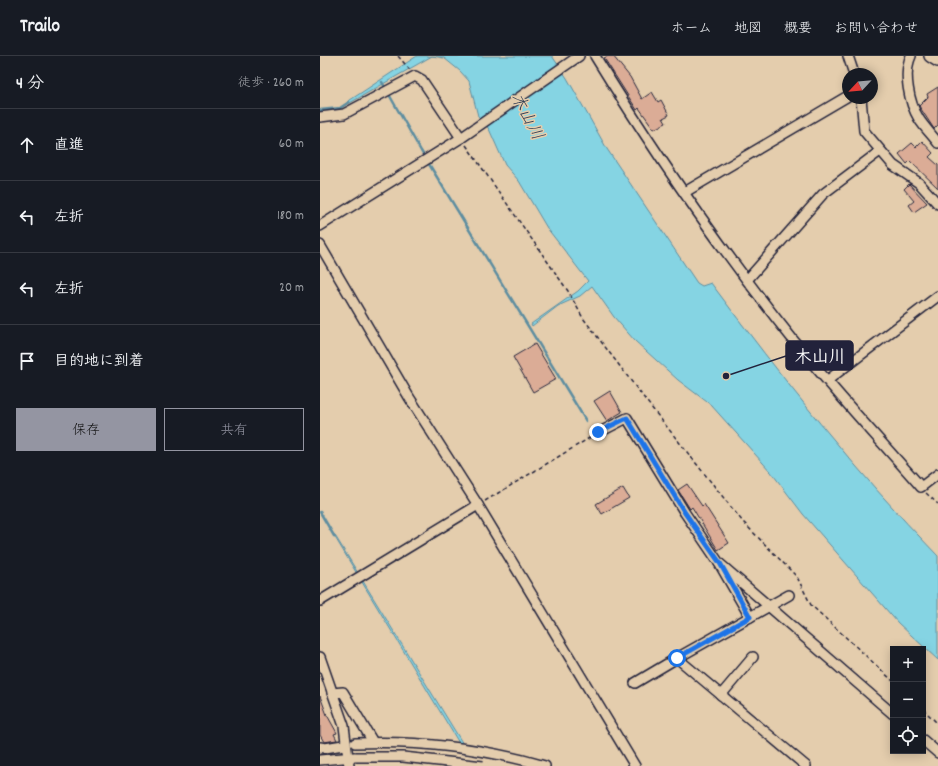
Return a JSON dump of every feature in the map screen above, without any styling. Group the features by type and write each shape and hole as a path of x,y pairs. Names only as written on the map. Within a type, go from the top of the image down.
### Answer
{"main road":[{"path":"930,56 938,61"}],"street":[{"path":"320,226 461,138 579,56"},
{"path":"594,56 640,130 685,192 707,228 794,342 921,487 938,474"},
{"path":"848,56 852,68"},
{"path":"911,56 908,63 908,69 912,104 919,119 938,143"},
{"path":"320,117 344,114 415,76 422,80 461,138"},
{"path":"685,192 842,100"},
{"path":"862,104 864,131 893,165 919,183 938,204"},
{"path":"747,280 823,194 880,151"},
{"path":"320,245 323,259 478,505 635,766"},
{"path":"828,380 938,296"},
{"path":"598,432 627,418 685,513 720,563 750,617"},
{"path":"320,601 478,505"},
{"path":"720,563 890,711"},
{"path":"635,683 789,595"},
{"path":"320,657 344,726 351,760"},
{"path":"721,695 753,657"},
{"path":"677,658 806,766"},
{"path":"332,693 342,692 373,742"},
{"path":"355,743 373,742 432,744 474,749 545,766"},
{"path":"926,743 938,753"},
{"path":"320,746 325,748 343,744"},
{"path":"320,760 403,757 483,766"}],"path":[{"path":"398,56 415,76"},
{"path":"461,138 568,291 583,318 651,407 743,522 797,577 811,605 890,678"},
{"path":"478,505 598,432"},
{"path":"921,487 938,504"},
{"path":"926,712 938,724"}],"water":[{"path":"417,56 432,56 348,104 347,102"},
{"path":"432,56 552,56 567,78 607,149 697,283 702,286 711,283 792,389 848,457 907,524 938,556 938,660 926,649 926,646 923,646 898,623 803,514 771,472 711,405 678,380 635,341 614,317 592,286 580,296 558,306 532,326 531,324 578,291 588,281 547,228 519,181 505,165 489,129 478,116 469,81 460,71 444,58"},
{"path":"334,534 463,744 459,743"}],"building":[{"path":"613,56 630,77 642,99 652,92 658,102 661,100 669,115 663,118 666,123 654,129 639,108 637,110 604,58"},
{"path":"938,87 938,125 934,129 919,106 928,97 927,94"},
{"path":"922,141 933,153 929,157 938,165 938,188 910,161 907,164 899,154 912,143 916,147"},
{"path":"909,184 927,203 914,212 909,205 914,201 904,189"},
{"path":"535,344 556,379 533,392 513,357"},
{"path":"610,391 622,412 607,421 594,401"},
{"path":"687,484 702,506 704,504 729,543 718,550 692,507 690,509 678,490"},
{"path":"623,488 629,498 602,514 596,504"},
{"path":"320,696 327,715 337,733 334,734 337,740 324,742 320,735"}],"waterway":[{"path":"382,82 421,151 586,421"},
{"path":"320,110 340,108 349,102"},
{"path":"320,512 334,536"}],"place":[{"name":"木山川","path":"726,376"}],"route":[{"path":"598,432 627,418 685,513 720,563 750,617 677,658"}]}
